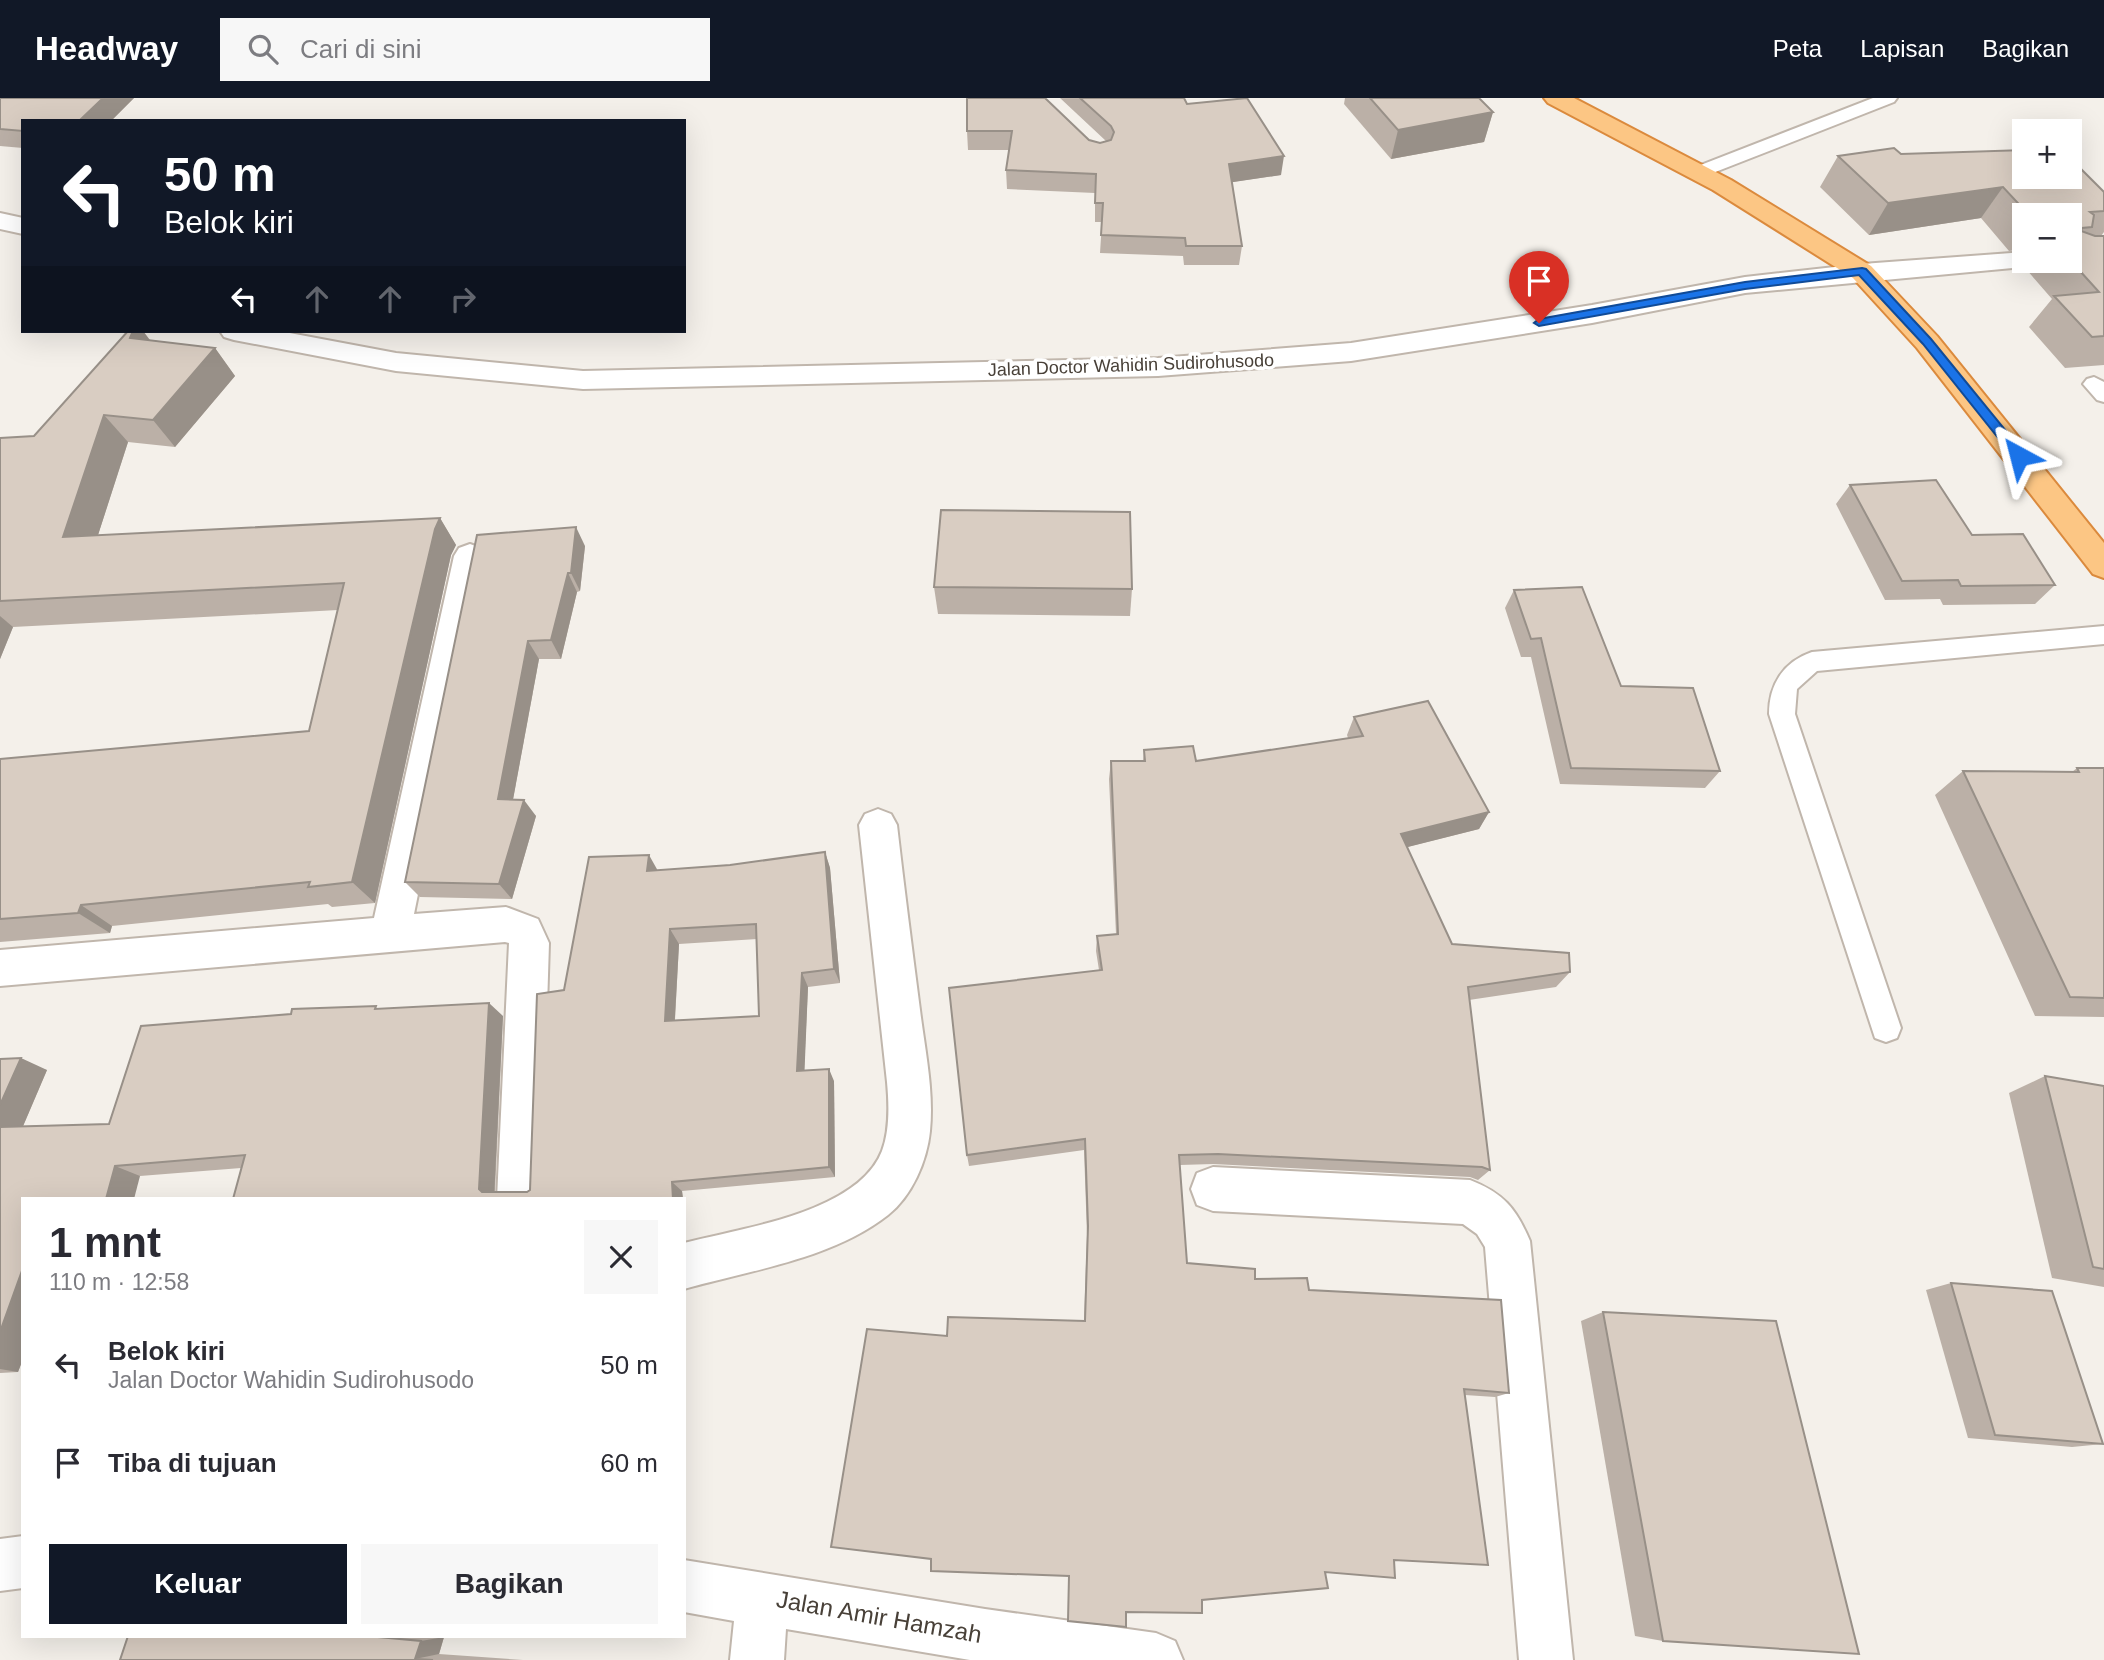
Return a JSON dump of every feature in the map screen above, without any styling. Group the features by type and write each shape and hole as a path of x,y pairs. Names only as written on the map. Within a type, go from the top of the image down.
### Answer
{"highway":[{"path":"1556,98 1699,172 1776,216 1862,272 1927,342 2104,566"}],"street":[{"path":"0,221 21,226"},
{"name":"Jalan Doctor Wahidin Sudirohusodo","path":"244,333 396,362 583,380 1158,367 1351,352 1592,314 1745,285 1862,272 2012,261"},
{"path":"390,933 470,556"},
{"path":"686,1265 844,1217 874,1198 893,1177 904,1151 909,1122 907,1079 878,825"},
{"path":"0,968 506,924 524,931 529,943 519,1197"},
{"path":"1213,1189 1470,1202 1493,1218 1507,1241 1546,1660"},
{"path":"0,1565 21,1562"},
{"name":"Jalan Amir Hamzah","path":"686,1586 985,1636 1156,1660"},
{"path":"757,1660 763,1598"}],"lane":[{"path":"1699,172 1888,98"},
{"path":"1886,1028 1782,714 1781,693 1791,676 1812,662 2104,635"}],"building":[{"path":"0,98 103,98 81,119 21,119 21,131 0,129"},
{"path":"967,98 1045,98 1089,140 1100,143 1111,140 1114,132 1111,126 1080,98 1184,98 1187,104 1247,98 1284,156 1229,164 1242,246 1186,246 1185,238 1101,235 1103,203 1095,203 1096,174 1006,170 1012,131 967,131"},
{"path":"1370,98 1479,98 1493,112 1398,130"},
{"path":"1894,148 1901,154 2012,150 2012,189 2082,189 2082,170 2104,192 2104,211 2090,212 2094,215 2092,227 2082,228 2082,203 2018,203 2003,187 1888,203 1838,156"},
{"path":"2082,231 2104,236 2104,336 2092,337 2054,296 2099,292 2082,273"},
{"path":"126,333 132,333 130,338 215,348 153,420 104,415 63,537 440,518 435,529 352,882 308,887 310,882 81,905 78,913 0,919 0,759 309,731 344,583 0,601 0,438 34,436"},
{"path":"1936,480 1972,535 2023,534 2055,585 1961,586 1958,580 1902,581 1850,485"},
{"path":"941,510 1130,512 1132,589 934,587"},
{"path":"576,527 571,573 568,573 551,640 528,641 498,799 524,800 499,884 405,882 477,535"},
{"path":"1582,587 1621,686 1693,688 1720,771 1571,768 1541,638 1531,639 1514,590"},
{"path":"1428,701 1489,812 1401,834 1452,944 1569,953 1570,972 1468,987 1490,1170 1482,1167 1218,1154 1179,1155 1187,1263 1255,1269 1255,1279 1307,1278 1309,1290 1501,1300 1509,1393 1464,1389 1488,1565 1394,1560 1395,1578 1325,1572 1328,1588 1202,1600 1202,1613 1126,1612 1126,1627 1068,1621 1069,1576 931,1571 931,1559 831,1547 867,1329 947,1336 948,1317 1085,1321 1088,1226 1085,1139 967,1155 949,988 1102,970 1097,936 1118,934 1111,761 1145,761 1144,750 1193,746 1196,761 1363,736 1354,717"},
{"path":"2077,768 2104,768 2104,998 2070,997 1963,771 2079,772"},
{"path":"825,852 834,969 802,973 797,1071 829,1069 829,1167 672,1182 673,1197 234,1197 245,1155 115,1166 107,1197 21,1197 21,1274 0,1332 0,1127 109,1124 141,1026 291,1014 292,1009 376,1006 375,1009 489,1003 479,1189 482,1192 530,1190 537,994 564,990 589,857 649,855 647,871 730,865","holes":["756,924 759,1016 665,1021 670,929"]},
{"path":"21,1058 0,1105 0,1059"},
{"path":"2045,1076 2104,1086 2104,1269 2093,1267"},
{"path":"1951,1283 2052,1291 2103,1444 1995,1435"},
{"path":"1603,1312 1776,1321 1859,1654 1663,1641"},
{"path":"127,1638 389,1638 421,1641 415,1659 433,1660 120,1660"}],"route":[{"path":"1539,323 1745,285 1862,272 1927,342 2019,456"}]}
